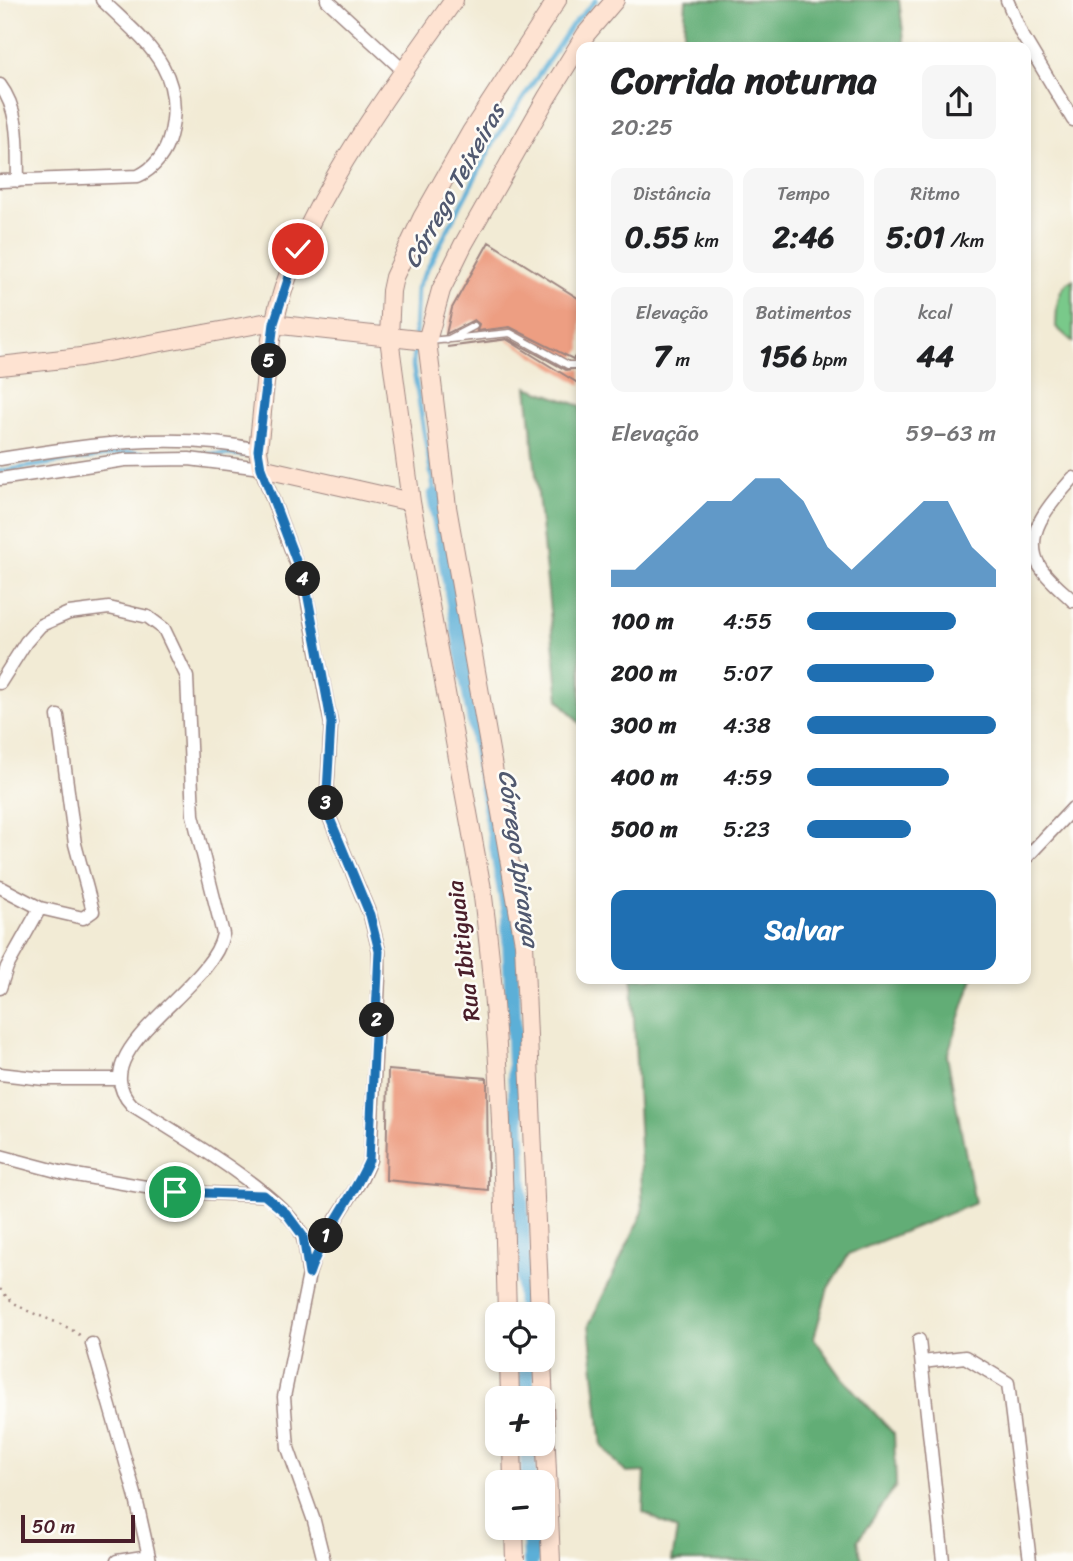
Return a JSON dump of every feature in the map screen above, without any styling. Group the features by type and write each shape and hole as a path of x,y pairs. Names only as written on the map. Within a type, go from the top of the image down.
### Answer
{"main road":[{"path":"411,502 259,459 274,323 304,238 333,182 404,71 454,0"},
{"name":"Rua Ibitiguaia","path":"507,1302 502,1075 482,889 411,502 395,339 394,277 422,218 471,132 557,0"},
{"path":"581,42 615,0"},
{"path":"539,1302 527,1073 524,943 447,506 424,341 441,290 463,245 576,50"},
{"path":"0,366 80,357 274,323 424,341"},
{"path":"502,1075 527,1073"},
{"path":"543,1372 551,1561"},
{"path":"514,1540 515,1561"}],"street":[{"path":"0,181 138,176 156,164 169,141 176,116 172,83 156,54 102,0"},
{"path":"327,0 404,71"},
{"path":"1007,0 1026,42"},
{"path":"1031,50 1073,120"},
{"path":"0,85 12,103 16,120 18,181"},
{"path":"0,459 151,440 204,441 259,459"},
{"path":"0,479 125,460 259,459"},
{"path":"259,459 306,587 331,723 326,809 370,915 379,951 369,1160 361,1180 318,1247 309,1274 285,1397 288,1448 314,1521 324,1561"},
{"path":"1073,478 1044,513 1035,538 1038,564 1073,601"},
{"path":"0,683 26,642 41,625 69,613 109,608 148,617 164,629 187,677 193,815 223,934 220,948 205,971 123,1057 118,1079 123,1096 132,1105 219,1161 286,1213 303,1236 309,1274"},
{"path":"0,887 40,908 83,918 93,911 75,844 58,716"},
{"path":"1031,853 1073,808"},
{"path":"0,988 7,967 40,908"},
{"path":"0,1074 44,1079 118,1079"},
{"path":"0,1156 64,1172 175,1192 264,1195"},
{"path":"919,1340 943,1561"},
{"path":"92,1344 135,1494 150,1559 117,1561"},
{"path":"922,1362 965,1357 1008,1383 1030,1561"}],"lane":[{"path":"447,340 474,326"},
{"path":"424,341 510,332 568,365 576,365"}],"path":[{"path":"0,1289 22,1311 66,1325 92,1344"}],"green space":[{"path":"686,0 899,0 904,42 683,42"},
{"path":"1073,279 1073,342 1056,327 1060,294"},
{"path":"527,387 576,404 576,719 559,700"},
{"path":"632,984 971,984 947,1056 975,1203 849,1254 828,1288 814,1338 843,1379 894,1434 896,1486 858,1540 862,1561 672,1561 677,1530 643,1512 645,1472 626,1473 602,1446 589,1325 643,1212"}],"building":[{"path":"489,242 576,297 576,356 573,359 510,327 477,331 479,324 474,320 446,334 452,308"},
{"path":"507,339 566,370 576,369 576,382"},
{"path":"388,1070 487,1078 488,1190 386,1180"}],"waterway":[{"name":"Córrego Teixeiras","path":"415,335 417,288 495,140 572,25 596,0"},
{"name":"Córrego Teixeiras","path":"414,344 413,366 435,496"},
{"name":"Córrego Ipiranga","path":"0,471 129,452 244,455"},
{"name":"Córrego Ipiranga","path":"435,496 509,914 525,1302"},
{"name":"Córrego Ipiranga","path":"526,1372 527,1386"},
{"name":"Córrego Ipiranga","path":"528,1456 529,1470"},
{"name":"Córrego Ipiranga","path":"530,1540 531,1561"}],"route":[{"path":"175,1192 264,1195 286,1213 303,1236 309,1274 318,1247 361,1180 369,1160 379,951 370,915 326,809 331,723 306,587 261,468 258,450 274,323 298,249"}]}
